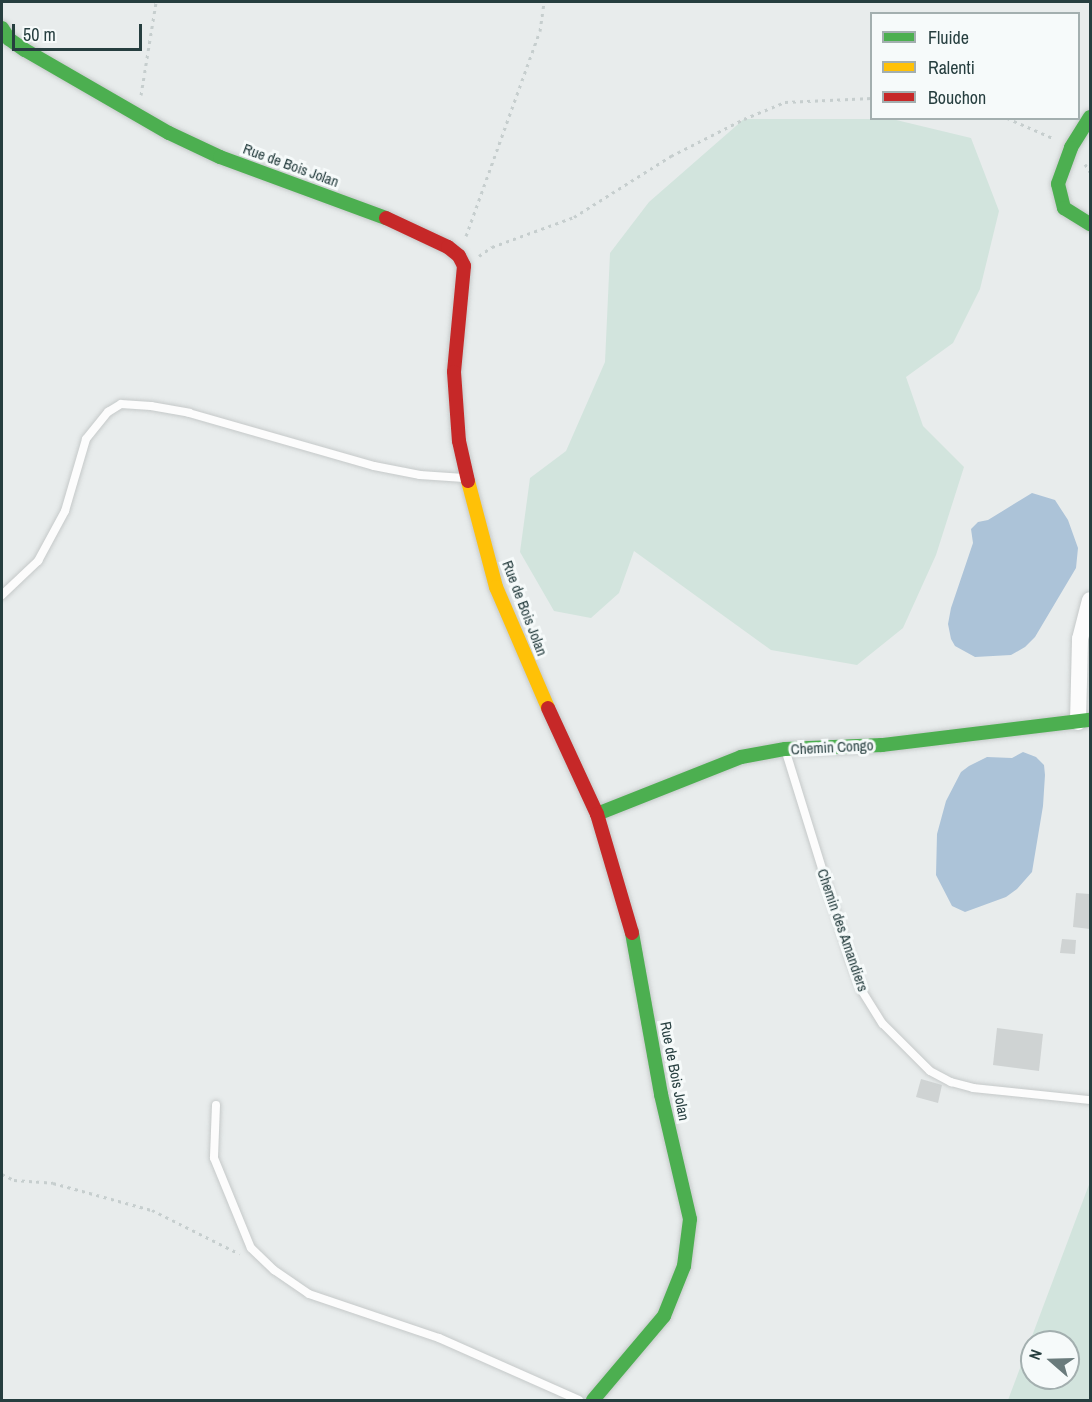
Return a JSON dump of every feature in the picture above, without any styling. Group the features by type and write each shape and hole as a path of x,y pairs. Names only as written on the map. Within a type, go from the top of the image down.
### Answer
{"street":[{"name":"Rue de Bois Jolan","path":"2,28 9,39 25,50 138,115 220,157 378,215 448,247 462,261 454,372 459,441 467,478 496,586 525,659 597,814 631,926 661,1094 690,1218 684,1266 664,1316 593,1401"},
{"path":"1090,117 1071,148 1058,184 1064,208 1090,224"},
{"name":"Chemin Congo","path":"597,814 741,757 785,749 882,745 1084,721 1080,639 1090,600"}],"lane":[{"path":"2,596 38,561 65,511 86,439 108,412 121,404 151,406 189,413 374,466 420,475 467,478"},
{"name":"Chemin des Amandiers","path":"785,749 848,953 862,991 884,1024 930,1071 951,1082 973,1088 1090,1100"},
{"path":"216,1105 214,1158 251,1248 274,1270 309,1294 440,1338 579,1401"}],"path":[{"path":"138,115 156,2"},
{"path":"462,261 540,31 544,2"},
{"path":"462,261 492,247 574,217 671,156 785,102 870,98"},
{"path":"1012,120 1071,148"},
{"path":"2,1174 14,1180 53,1183 152,1210 243,1255"}],"shaded area":[{"path":"744,119 896,120 971,138 999,211 980,289 953,343 906,377 923,426 964,467 936,555 903,628 857,665 771,650 634,551 619,593 591,618 554,611 520,552 530,478 566,451 605,362 610,253 649,202"},
{"path":"1090,1182 1090,1400 1008,1400 1020,1368 1020,1390 1080,1390 1080,1330 1034,1330"}],"water":[{"path":"1032,493 1055,500 1068,520 1078,548 1076,568 1035,637 1025,647 1011,655 975,657 955,646 948,624 951,608 973,543 971,529 978,522 988,520"},
{"path":"1023,752 1036,757 1044,765 1045,775 1043,806 1032,872 1017,889 1006,897 965,912 952,906 936,875 937,834 946,801 961,772 969,766 987,757 1012,758"}],"building":[{"path":"1076,893 1090,894 1090,929 1073,927"},
{"path":"1062,939 1076,940 1075,954 1060,953"},
{"path":"997,1028 1043,1034 1039,1071 993,1065"},
{"path":"921,1079 942,1085 938,1103 916,1097"}],"traffic: fast":[{"path":"2,28 9,39 25,50 169,133 220,157 386,218"},
{"path":"1090,117 1071,148 1058,184 1064,208 1090,224"},
{"path":"597,814 741,757 785,749 882,745 1090,720"},
{"path":"593,1400 664,1316 684,1266 690,1219 661,1094 632,933"}],"traffic: slow":[{"path":"468,481 496,587 548,708"}],"traffic: jam":[{"path":"386,218 448,247 459,256 464,266 454,372 459,441 468,481"},
{"path":"548,708 597,814 632,933"}]}
